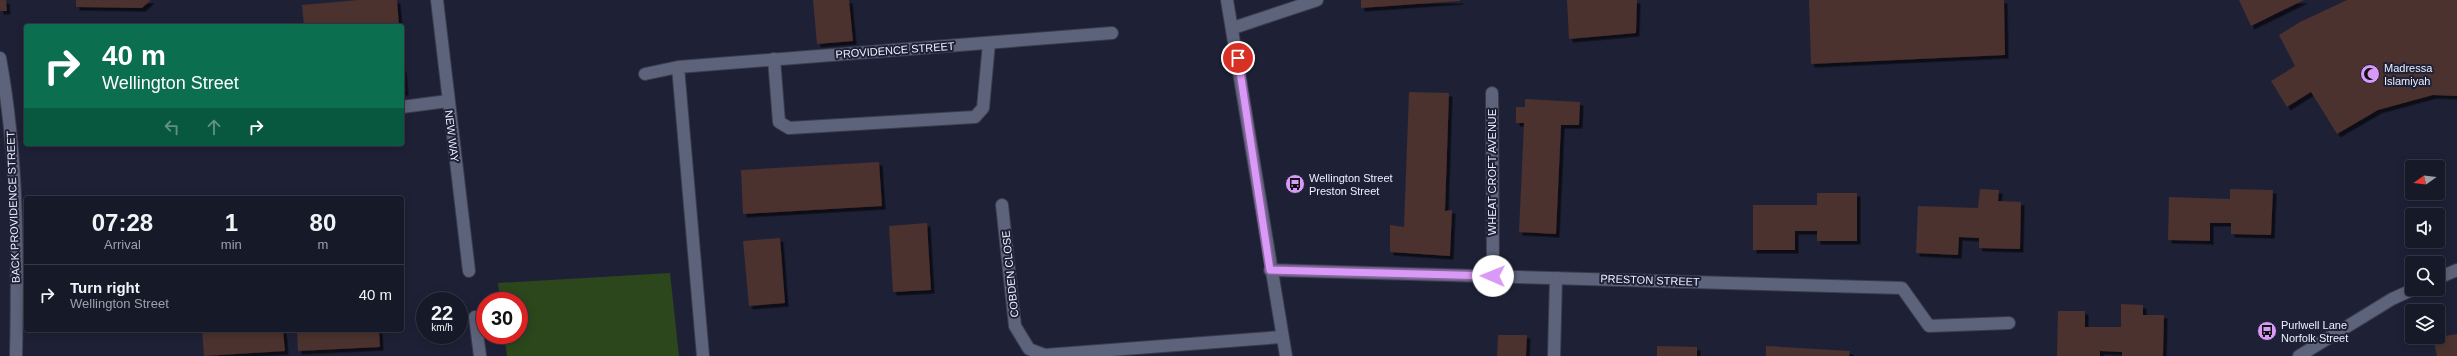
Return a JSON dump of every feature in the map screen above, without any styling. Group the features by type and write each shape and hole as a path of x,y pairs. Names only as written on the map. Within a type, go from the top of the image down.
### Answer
{"street":[{"name":"NEW WAY","path":"437,0 469,271"},
{"path":"1227,0 1233,28 1281,337 1286,356"},
{"path":"1233,28 1317,0"},
{"name":"PROVIDENCE STREET","path":"646,74 678,67 1112,33"},
{"path":"774,60 779,122 789,128 975,117 983,108 989,43"},
{"name":"BACK PROVIDENCE STREET","path":"0,58 9,108 15,208 16,356"},
{"path":"678,67 703,356"},
{"name":"WHEAT CROFT AVENUE","path":"1492,93 1493,276"},
{"path":"404,107 448,101"},
{"name":"COBDEN CLOSE","path":"1002,205 1015,326 1029,349 1045,355 1281,337"},
{"name":"PRESTON STREET","path":"1270,270 1902,288 1929,326 2010,323"},
{"path":"2445,275 2457,270"},
{"path":"1554,356 1556,278"},
{"path":"2299,356 2392,299 2405,293"},
{"path":"475,317 480,356"}],"green space":[{"path":"670,273 679,356 507,356 505,344 528,344 528,292 499,292 498,283"}],"building":[{"path":"0,0 6,0 7,11 0,11"},
{"path":"76,0 151,0 142,8 76,7"},
{"path":"358,0 397,0 399,24 304,24 302,5"},
{"path":"813,0 849,0 853,41 817,44"},
{"path":"1361,0 1460,0 1460,1 1361,8"},
{"path":"1567,0 1637,0 1636,33 1569,39"},
{"path":"1809,0 2004,0 2005,55 1811,64"},
{"path":"2239,0 2304,0 2251,26"},
{"name":"Madressa Islamiyah","path":"2347,0 2457,0 2457,96 2433,95 2378,110 2337,134 2311,92 2287,107 2271,81 2295,66 2279,35 2300,22"},
{"path":"1409,92 1449,93 1445,211 1452,210 1450,256 1390,252 1390,225 1404,227"},
{"path":"1525,99 1580,102 1579,125 1561,125 1556,234 1519,232 1524,123 1516,123 1516,107 1525,107"},
{"path":"879,162 882,206 743,214 741,170"},
{"path":"1980,189 1999,190 1998,201 2021,202 2020,249 1979,248 1979,238 1959,237 1958,255 1916,253 1918,206 1978,208"},
{"path":"2230,189 2273,190 2271,235 2231,234 2231,223 2210,223 2210,241 2168,240 2169,197 2230,199"},
{"path":"1817,193 1857,193 1857,241 1817,241 1817,231 1795,231 1795,250 1753,250 1753,205 1817,205"},
{"path":"927,223 931,290 893,292 889,226"},
{"path":"780,238 785,303 749,306 743,241"},
{"path":"2121,304 2143,305 2143,315 2164,315 2163,356 2122,356 2122,352 2100,351 2100,356 2057,356 2058,311 2085,311 2085,327 2121,327"},
{"path":"202,332 283,332 285,351 204,356"},
{"path":"297,332 379,332 380,347 298,351"},
{"path":"2457,334 2457,356 2437,356 2434,344 2445,344 2445,336"},
{"path":"1498,335 1527,335 1526,356 1497,356"},
{"path":"1657,346 1697,347 1697,356 1657,356"},
{"path":"1766,346 1850,351 1849,356 1766,356"}],"place":[{"name":"Madressa Islamiyah","path":"2370,74"},
{"name":"Wellington Street Preston Street","path":"1295,184"},
{"name":"Purlwell Lane Norfolk Street","path":"2267,331"}],"route":[{"path":"1238,58 1270,270 1493,276"}]}
